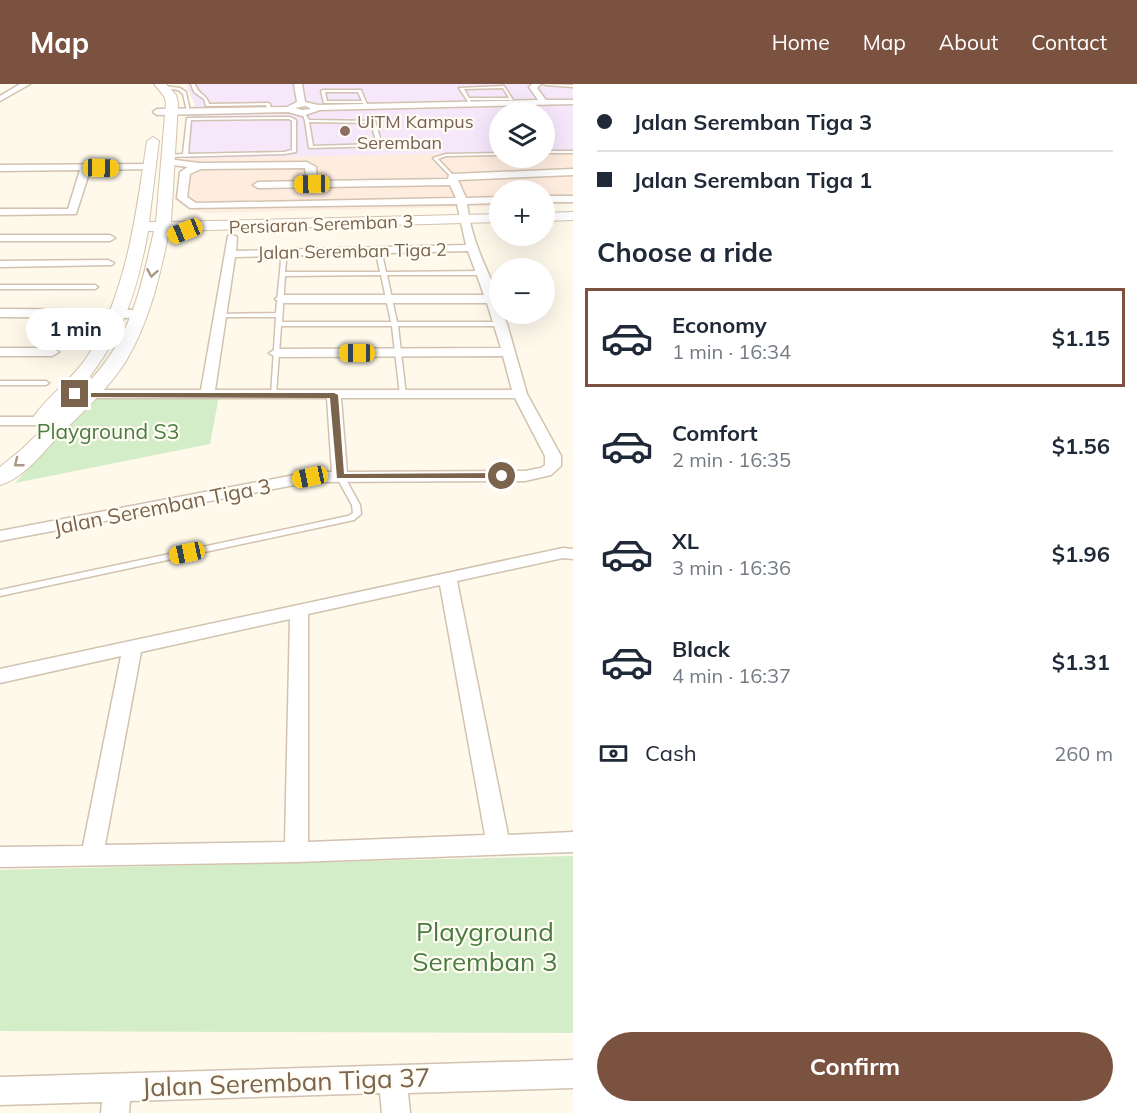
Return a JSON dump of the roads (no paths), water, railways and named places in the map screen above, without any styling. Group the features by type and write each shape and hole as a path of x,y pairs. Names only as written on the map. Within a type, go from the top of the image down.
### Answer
{"main road":[{"path":"144,84 152,89 169,114"},
{"path":"0,478 30,454 88,394 117,360 140,314 149,286 162,222 163,162 170,95 162,86"},
{"path":"0,458 40,421 95,359 126,294 143,223 163,162"},
{"path":"555,209 573,209"},
{"name":"Persiaran Seremban 3","path":"463,210 489,216"},
{"name":"Persiaran Seremban 3","path":"143,223 203,223 489,210"},
{"path":"555,217 573,216"},
{"path":"162,222 185,231 203,223"}],"street":[{"path":"0,99 26,84"},
{"path":"298,84 304,113"},
{"path":"537,84 533,87 542,102"},
{"path":"169,114 269,109 289,109 304,113 317,108 365,105 489,102"},
{"path":"555,103 573,102"},
{"path":"169,114 210,116 238,110"},
{"path":"2,169 116,168 163,162 200,166 307,165 311,167 312,184"},
{"path":"200,166 185,172 182,198 194,207 463,210 489,203"},
{"path":"255,166 258,207"},
{"path":"0,212 72,212 86,168"},
{"path":"258,185 453,179 573,172"},
{"name":"Jalan Seremban Tiga 3","path":"453,179 472,248 489,289"},
{"path":"555,199 573,199"},
{"path":"0,238 110,238"},
{"name":"Jalan Seremban Tiga 2","path":"207,395 222,315 232,238"},
{"name":"Jalan Seremban Tiga 2","path":"231,254 472,248"},
{"path":"0,264 108,263"},
{"path":"280,299 489,299"},
{"path":"0,313 140,314"},
{"name":"Jalan Seremban Tiga 3","path":"0,536 310,477 525,476 546,471 553,466 553,456 520,394 501,324"},
{"path":"0,352 52,352"},
{"path":"276,353 508,352"},
{"path":"63,394 520,394"},
{"path":"334,395 340,476"},
{"path":"0,421 40,421"},
{"path":"0,676 563,553 573,554"},
{"path":"448,578 498,843"},
{"path":"296,852 299,612"},
{"path":"92,856 132,649"},
{"path":"0,857 296,852 573,842"},
{"name":"Jalan Seremban Tiga 37","path":"0,1091 116,1101 393,1078 573,1074"},
{"path":"393,1078 396,1113"}],"lane":[{"path":"193,84 195,91 206,99 207,105 268,104 269,109"},
{"path":"546,84 573,86"},
{"path":"162,86 180,89 185,93 169,114"},
{"path":"504,87 512,99 470,102 462,88 504,87"},
{"path":"323,91 360,91 365,105 325,102 323,91"},
{"path":"304,113 373,122 380,146 311,147 304,113"},
{"path":"290,118 294,120 294,151 163,162 189,119 290,118"},
{"path":"555,152 573,152"},
{"path":"453,179 435,158 446,155 489,154"},
{"path":"378,249 391,299 403,395"},
{"path":"273,395 284,251"},
{"path":"282,274 483,273"},
{"path":"0,287 95,287"},
{"path":"222,315 279,315"},
{"path":"278,324 501,324"},
{"path":"0,383 46,383"},
{"path":"0,593 351,519 357,514 356,505 340,476"}],"place":[{"name":"UiTM Kampus Seremban","path":"345,131"}],"park label":[{"name":"Playground S3","path":"108,431"},
{"name":"Playground Seremban 3","path":"485,946"}]}
